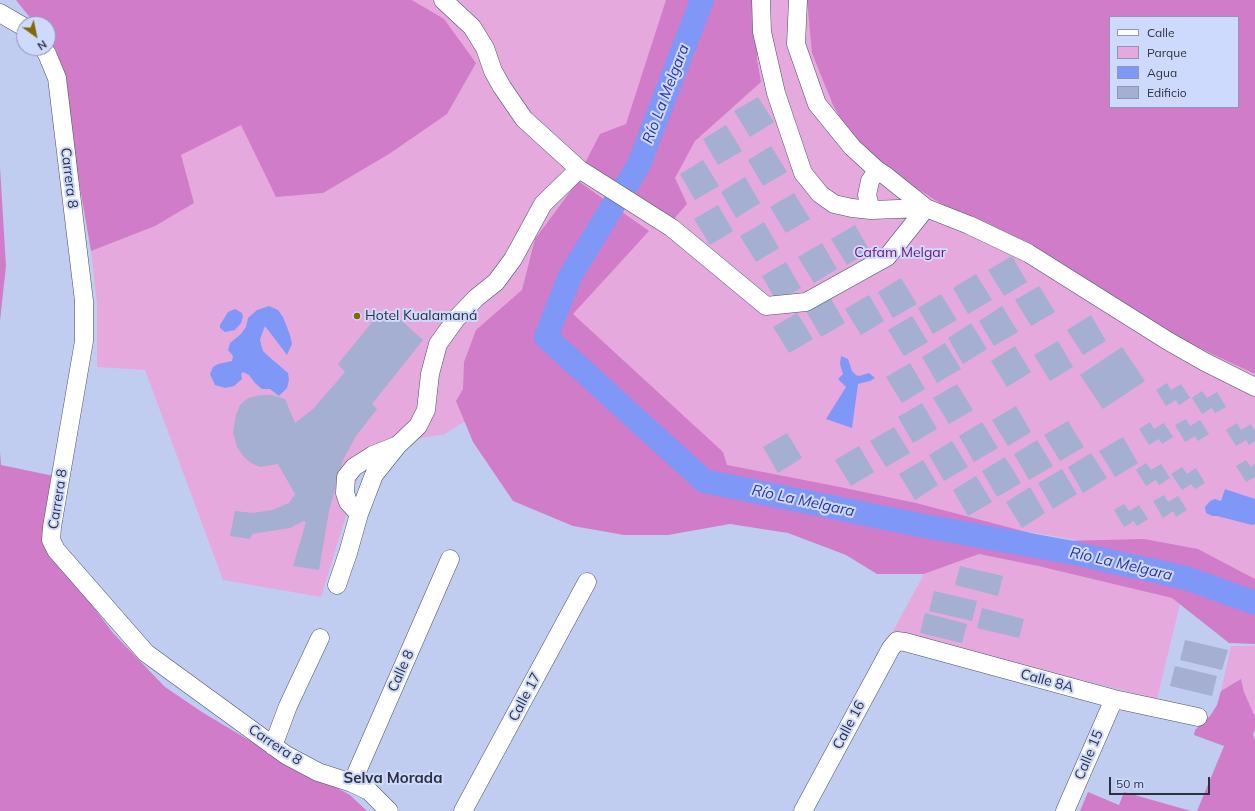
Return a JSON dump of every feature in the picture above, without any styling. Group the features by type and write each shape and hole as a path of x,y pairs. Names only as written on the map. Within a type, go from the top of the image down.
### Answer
{"street":[{"path":"443,0 472,27 485,48 493,71 502,87 524,119 579,169 672,228 766,306 806,302 886,257 926,208"},
{"path":"761,0 762,32 776,93 803,173 820,194 834,204 872,210 926,208"},
{"path":"798,0 796,44 817,104 852,147 877,170 926,208 969,225 1028,253 1205,362 1255,387"},
{"path":"0,13 16,22"},
{"name":"Carrera 8","path":"48,56 57,78 84,301 84,341 52,527 52,540 56,550 68,566 146,653 286,755 318,772 352,783 369,791 389,811"},
{"path":"337,585 359,514 374,475 398,445 418,426 426,410 430,374 438,344 456,319 476,298 496,282 513,259 543,204 579,169"},
{"path":"872,210 867,195 870,181 877,170"},
{"path":"359,514 348,502 345,493 346,477 354,467 373,456 398,445"},
{"name":"Calle 8","path":"352,783 450,559"},
{"name":"Calle 17","path":"463,811 586,582"},
{"path":"273,746 288,706 320,638"},
{"name":"Calle 8A","path":"897,641 1114,699 1198,717"},
{"name":"Calle 16","path":"803,811 891,648 897,641"},
{"name":"Calle 15","path":"1065,811 1114,699"}],"green space":[{"name":"Cafam Melgar","path":"237,0 1255,0 1255,589 1076,540 878,506 704,473 501,376 464,422 445,434 394,443 361,467 321,597 223,580 145,370 97,367 97,303 91,251"},
{"path":"979,554 1030,564 1172,598 1180,604 1157,699 897,634 893,631 924,574"},
{"path":"1231,646 1255,646 1255,717 1244,692 1241,680 1221,691"}],"shaded area":[{"path":"16,0 412,0 444,19 476,63 447,114 389,154 323,193 276,197 241,125 181,155 194,203 155,226 91,251 56,50 56,16 29,16"},
{"path":"666,0 756,0 757,60 761,82 695,141 675,178 687,204 672,221 584,165 600,134 626,124"},
{"path":"807,0 1255,0 1255,374 1165,332 946,207 879,164 854,142 833,105 812,53"},
{"path":"0,167 6,266 0,321"},
{"path":"578,181 649,231 573,314 723,452 727,465 916,503 1061,541 1144,539 1198,549 1255,579 1255,644 1229,643 1172,598 1038,566 979,554 924,574 877,574 846,555 788,533 730,524 668,535 624,535 573,526 513,501 473,442 456,401 463,389 464,362 476,330 522,290 535,239"},
{"path":"0,451 1,465 54,476 46,544 113,633 165,687 202,712 267,751 350,795 367,811 0,811"},
{"path":"1241,679 1244,692 1255,717 1255,730 1253,734 1255,740 1255,811 1197,811 1224,746 1194,735 1195,730 1210,716 1217,705 1221,691"},
{"path":"1088,792 1119,805 1124,792 1191,811 1080,811"}],"water":[{"path":"269,306 278,310 283,317 292,344 287,355 265,326 260,339 261,344 263,351 288,373 289,380 287,388 279,396 270,389 262,389 249,375 243,372 241,374 242,379 234,386 225,388 215,385 210,374 213,367 218,364 232,361 233,356 228,350 230,343 241,334 246,327 248,318 257,310"},
{"path":"235,309 242,313 243,317 241,323 235,330 225,332 220,328 220,325 228,312"},
{"path":"841,356 848,359 852,371 856,375 859,376 869,373 875,378 858,384 852,428 826,419 846,387 838,379 843,374 840,364"},
{"path":"1225,489 1255,499 1255,524 1252,525 1212,516 1206,513 1205,507 1210,501 1215,499 1221,501"}],"building":[{"path":"758,97 774,122 750,137 734,111"},
{"path":"726,125 742,151 718,165 703,139"},
{"path":"771,146 787,172 763,186 748,160"},
{"path":"703,160 719,186 695,200 680,174"},
{"path":"745,177 760,203 736,218 721,192"},
{"path":"794,193 810,219 786,233 770,207"},
{"path":"718,205 733,231 710,245 694,219"},
{"path":"764,222 779,248 756,262 740,236"},
{"path":"855,225 870,251 847,265 831,239"},
{"path":"822,243 837,269 814,283 798,257"},
{"path":"1012,256 1027,282 1004,296 988,270"},
{"path":"786,262 801,288 777,302 762,276"},
{"path":"976,274 992,300 968,314 953,288"},
{"path":"901,278 917,304 893,318 878,292"},
{"path":"1039,286 1055,312 1031,326 1015,300"},
{"path":"941,294 957,320 933,334 918,308"},
{"path":"869,295 884,321 861,335 845,309"},
{"path":"830,297 845,323 821,337 806,311"},
{"path":"1002,306 1018,332 994,346 979,321"},
{"path":"381,311 390,316 393,313 423,340 372,404 377,409 356,436 343,460 329,511 319,570 293,566 306,522 303,521 290,528 252,534 250,539 230,536 235,511 253,513 272,510 289,503 295,494 278,464 260,467 251,463 244,457 237,447 233,432 236,415 240,405 248,398 260,395 272,395 285,399 295,423 313,409 345,372 338,364"},
{"path":"797,313 813,339 789,353 773,327"},
{"path":"1091,315 1106,341 1083,355 1067,330"},
{"path":"912,316 928,342 904,356 888,330"},
{"path":"971,323 987,349 963,364 948,338"},
{"path":"1058,341 1073,367 1050,381 1034,355"},
{"path":"945,343 961,369 937,383 922,357"},
{"path":"1015,346 1031,372 1007,387 991,361"},
{"path":"1122,347 1145,381 1103,409 1080,375"},
{"path":"910,363 925,389 902,403 886,377"},
{"path":"1167,383 1171,390 1181,384 1190,398 1179,405 1176,400 1166,406 1156,390"},
{"path":"957,384 973,410 949,424 933,398"},
{"path":"1202,391 1207,398 1217,392 1226,407 1215,413 1212,408 1202,414 1192,398"},
{"path":"922,403 937,429 913,443 898,417"},
{"path":"1016,406 1031,432 1008,446 992,420"},
{"path":"1186,419 1190,426 1200,420 1209,434 1198,441 1195,436 1185,442 1175,425"},
{"path":"1068,421 1084,447 1060,461 1044,435"},
{"path":"982,422 998,448 974,462 959,436"},
{"path":"1150,422 1154,429 1164,423 1173,437 1162,444 1159,439 1149,445 1139,429"},
{"path":"1237,423 1241,430 1251,424 1255,431 1255,441 1249,445 1246,440 1236,446 1226,430"},
{"path":"894,427 910,453 886,467 870,441"},
{"path":"787,433 802,458 778,473 763,447"},
{"path":"1123,437 1138,463 1115,477 1099,451"},
{"path":"1037,440 1053,466 1029,480 1014,454"},
{"path":"952,441 968,467 944,481 929,455"},
{"path":"859,446 874,472 851,486 835,460"},
{"path":"1091,453 1107,478 1083,493 1068,467"},
{"path":"1005,457 1021,483 997,497 982,471"},
{"path":"923,460 938,485 915,500 899,474"},
{"path":"1246,460 1251,467 1255,464 1255,477 1246,482 1236,466"},
{"path":"1146,463 1151,470 1161,464 1170,478 1159,485 1156,480 1146,486 1136,470"},
{"path":"1182,467 1187,474 1196,468 1205,483 1195,489 1191,484 1182,490 1171,474"},
{"path":"1062,469 1077,494 1053,509 1038,483"},
{"path":"976,476 992,502 968,516 953,490"},
{"path":"1030,487 1045,513 1022,528 1006,502"},
{"path":"1164,495 1168,502 1178,496 1187,510 1176,517 1173,511 1163,518 1153,501"},
{"path":"1124,504 1129,511 1139,505 1148,519 1137,526 1134,521 1124,527 1114,510"},
{"path":"960,566 1003,576 998,596 955,585"},
{"path":"934,591 977,601 972,621 929,611"},
{"path":"982,608 1024,619 1019,638 977,628"},
{"path":"925,613 967,624 962,643 920,633"},
{"path":"1185,640 1228,650 1222,670 1180,660"},
{"path":"1175,666 1217,676 1212,696 1170,686"}],"waterway":[{"name":"Río La Melgara","path":"626,186 639,164 702,0"},
{"name":"Río La Melgara","path":"614,204 570,276 546,337 704,481 924,526 1068,552 1186,578 1255,603"}],"place":[{"name":"Hotel Kualamaná","path":"357,316"}],"district":[{"name":"Selva Morada","path":"393,778"}]}
